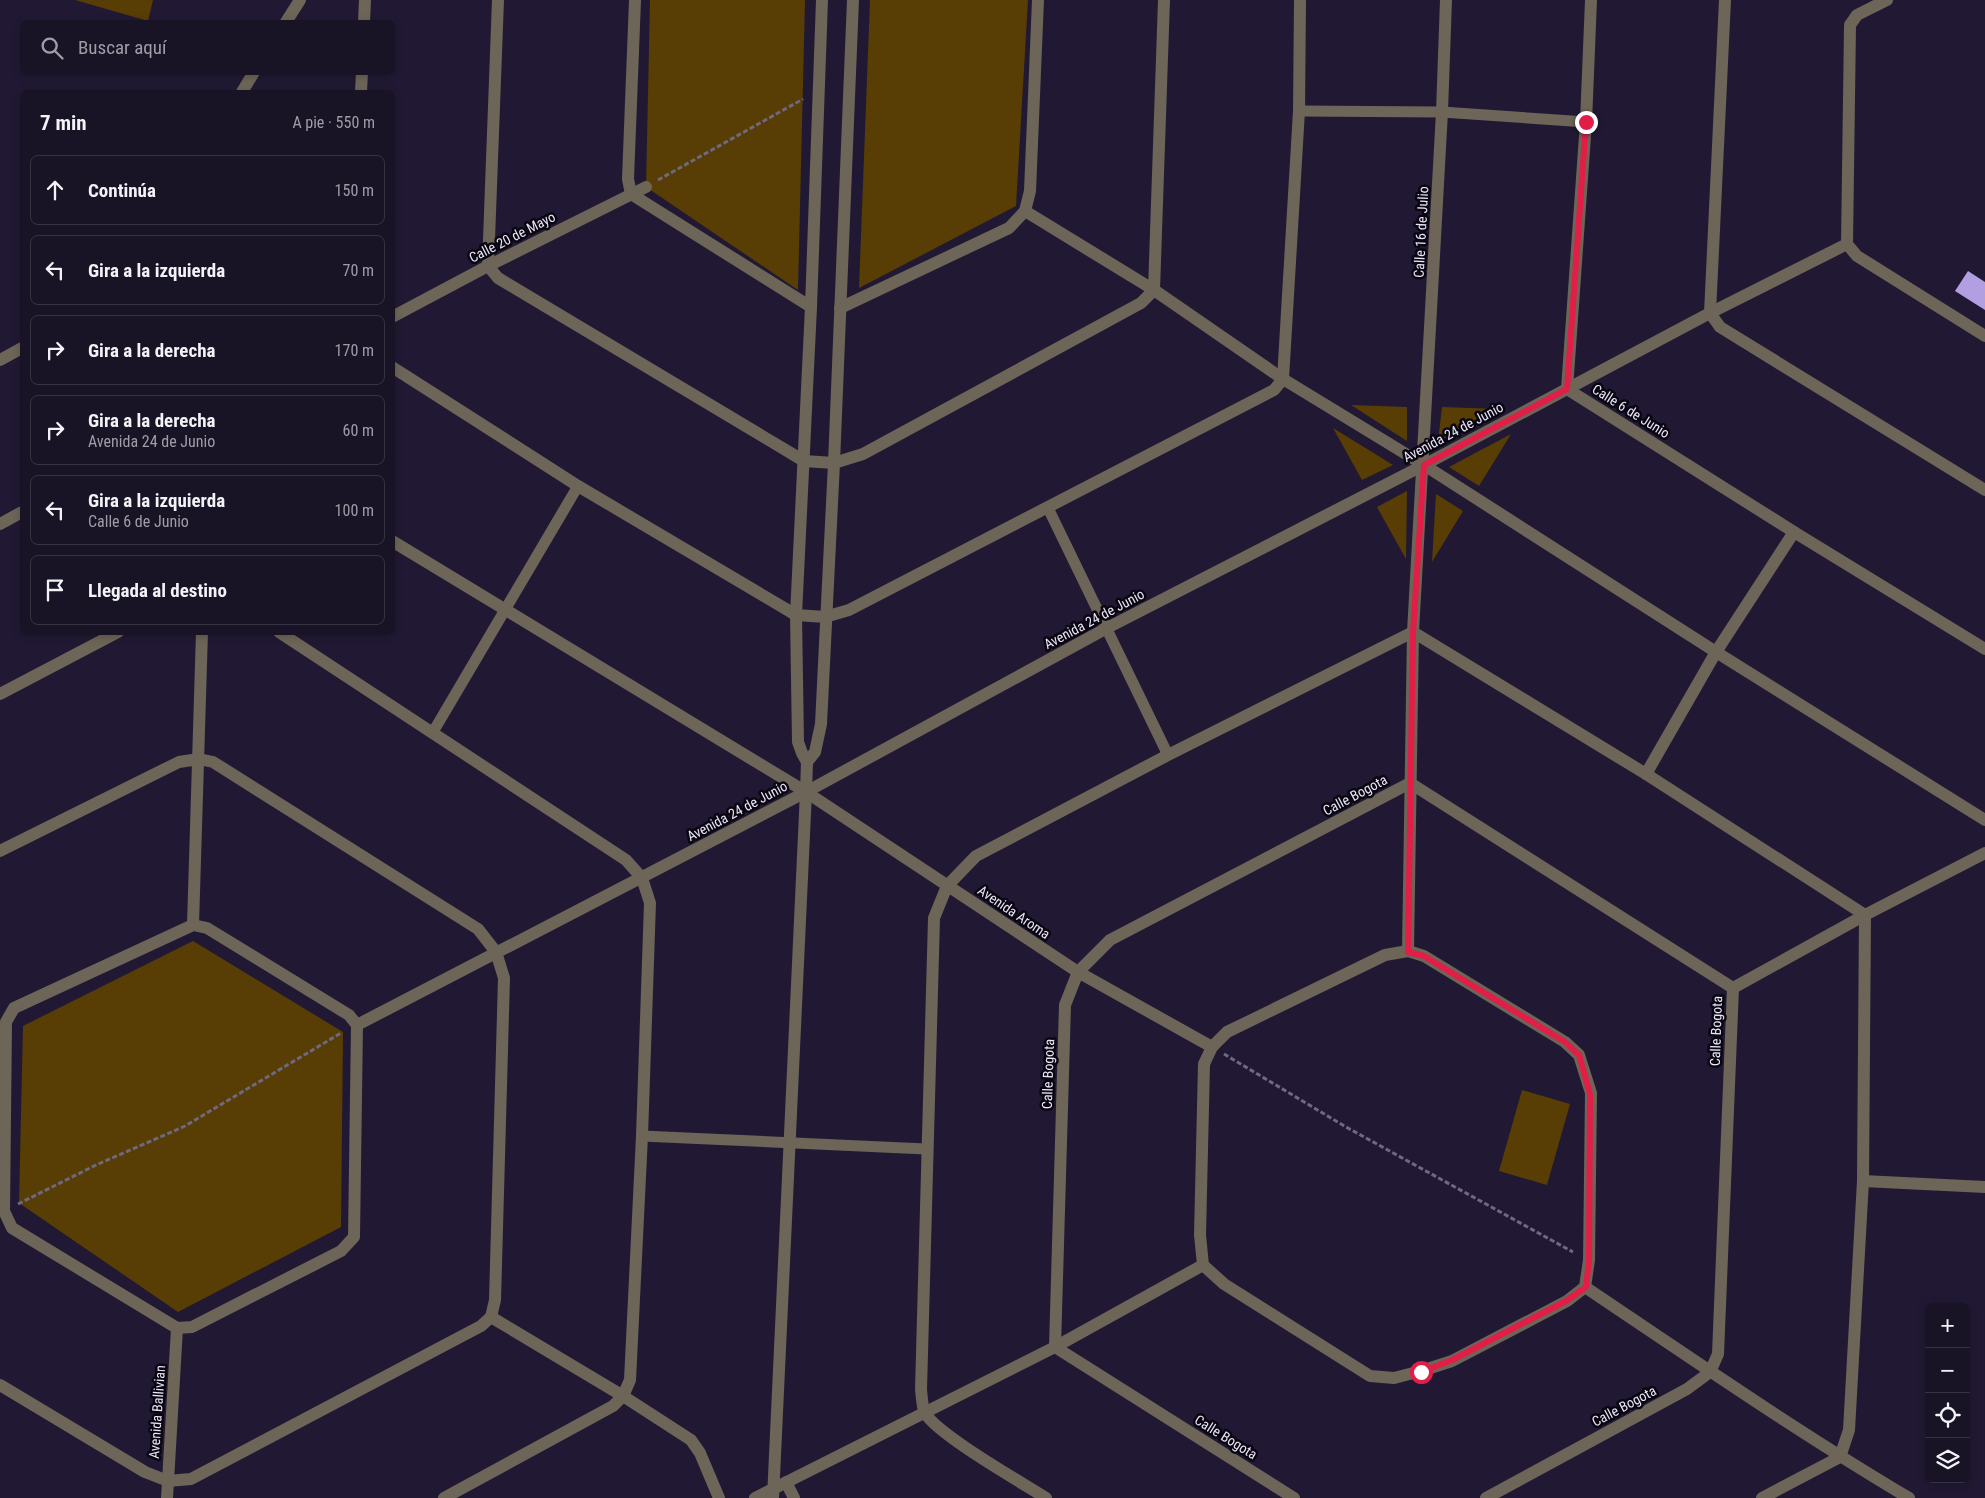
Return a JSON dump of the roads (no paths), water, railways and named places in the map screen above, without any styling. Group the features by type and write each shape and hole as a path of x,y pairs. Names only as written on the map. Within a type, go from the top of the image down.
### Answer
{"street":[{"path":"287,20 300,0"},
{"path":"364,20 365,0"},
{"path":"498,0 488,266 498,278 804,461 834,463 872,450 1141,303 1154,290 1164,0"},
{"path":"636,0 628,179 631,194 811,307"},
{"path":"774,1493 807,762 798,742 796,616 811,307 822,0"},
{"path":"807,762 815,752 821,724 853,0"},
{"path":"840,308 1008,228 1025,212 1030,191 1038,0"},
{"path":"395,369 578,486 796,616 825,617 849,610 1274,390 1283,379 1299,111 1300,0"},
{"name":"Calle 16 de Julio","path":"1408,952 1413,632 1424,465 1446,0"},
{"path":"1567,389 1586,122 1592,0"},
{"path":"1725,0 1710,313 1720,327 1985,490"},
{"path":"1887,0 1857,15 1850,25 1847,244 1857,256 1985,336"},
{"path":"243,90 252,75"},
{"path":"361,90 362,75"},
{"name":"Calle 20 de Mayo","path":"395,315 488,266 646,187"},
{"path":"1025,212 1154,290 1283,379 1424,465 1716,652 1985,820"},
{"name":"Avenida 24 de Junio","path":"357,1025 806,792 1107,628 1424,465 1710,313 1847,244"},
{"path":"0,360 20,349"},
{"name":"Calle 6 de Junio","path":"1567,389 1794,532 1985,649"},
{"path":"0,524 20,513"},
{"path":"1646,774 1716,652 1794,532"},
{"name":"Avenida Aroma","path":"395,543 806,792 1078,972 1212,1047"},
{"path":"1046,1498 962,1445 935,1424 925,1412 921,1390 926,1149 934,918 947,886 976,856 1168,755 1413,632 1646,774 1865,915"},
{"path":"0,694 112,635"},
{"path":"194,925 202,635"},
{"path":"284,635 626,860 642,878 650,903 642,1136 630,1380 623,1396 613,1406 444,1498"},
{"path":"0,851 179,762 199,759 213,762 478,929 496,952 504,978 495,1300 491,1317 481,1326 191,1479 168,1482 145,1472 0,1385"},
{"name":"Calle Bogota","path":"1294,1498 1055,1347 1064,1005 1078,972 1110,940 1410,783 1733,988 1718,1354 1710,1372 1687,1389 1486,1498"},
{"path":"1733,988 1865,915 1985,853"},
{"path":"1762,1498 1840,1457 1849,1430 1863,1181 1865,915"},
{"path":"194,925 207,928 324,999 348,1015 357,1025 354,1237 341,1252 192,1327 177,1328 12,1228 2,1212 6,1022 14,1008 194,925"},
{"path":"1408,952 1424,956 1565,1042 1579,1055 1590,1094 1589,1260 1586,1287 1566,1301 1452,1360 1421,1372 1394,1378 1370,1376 1224,1284 1203,1264 1200,1234 1204,1064 1212,1047 1227,1032 1385,955 1408,952"},
{"path":"1863,1181 1985,1187"},
{"path":"755,1498 774,1493 786,1482 1055,1347 1203,1264"},
{"path":"1586,1287 1710,1372 1840,1457 1909,1498"},
{"path":"491,1317 623,1396 691,1440 700,1453 718,1498"},
{"name":"Avenida Ballivian","path":"167,1498 177,1328"},
{"path":"786,1482 794,1498"}],"lane":[{"path":"1299,111 1442,112 1586,122"},
{"path":"433,732 578,486"},
{"path":"1048,508 1168,755"},
{"path":"642,1136 926,1149"}]}
